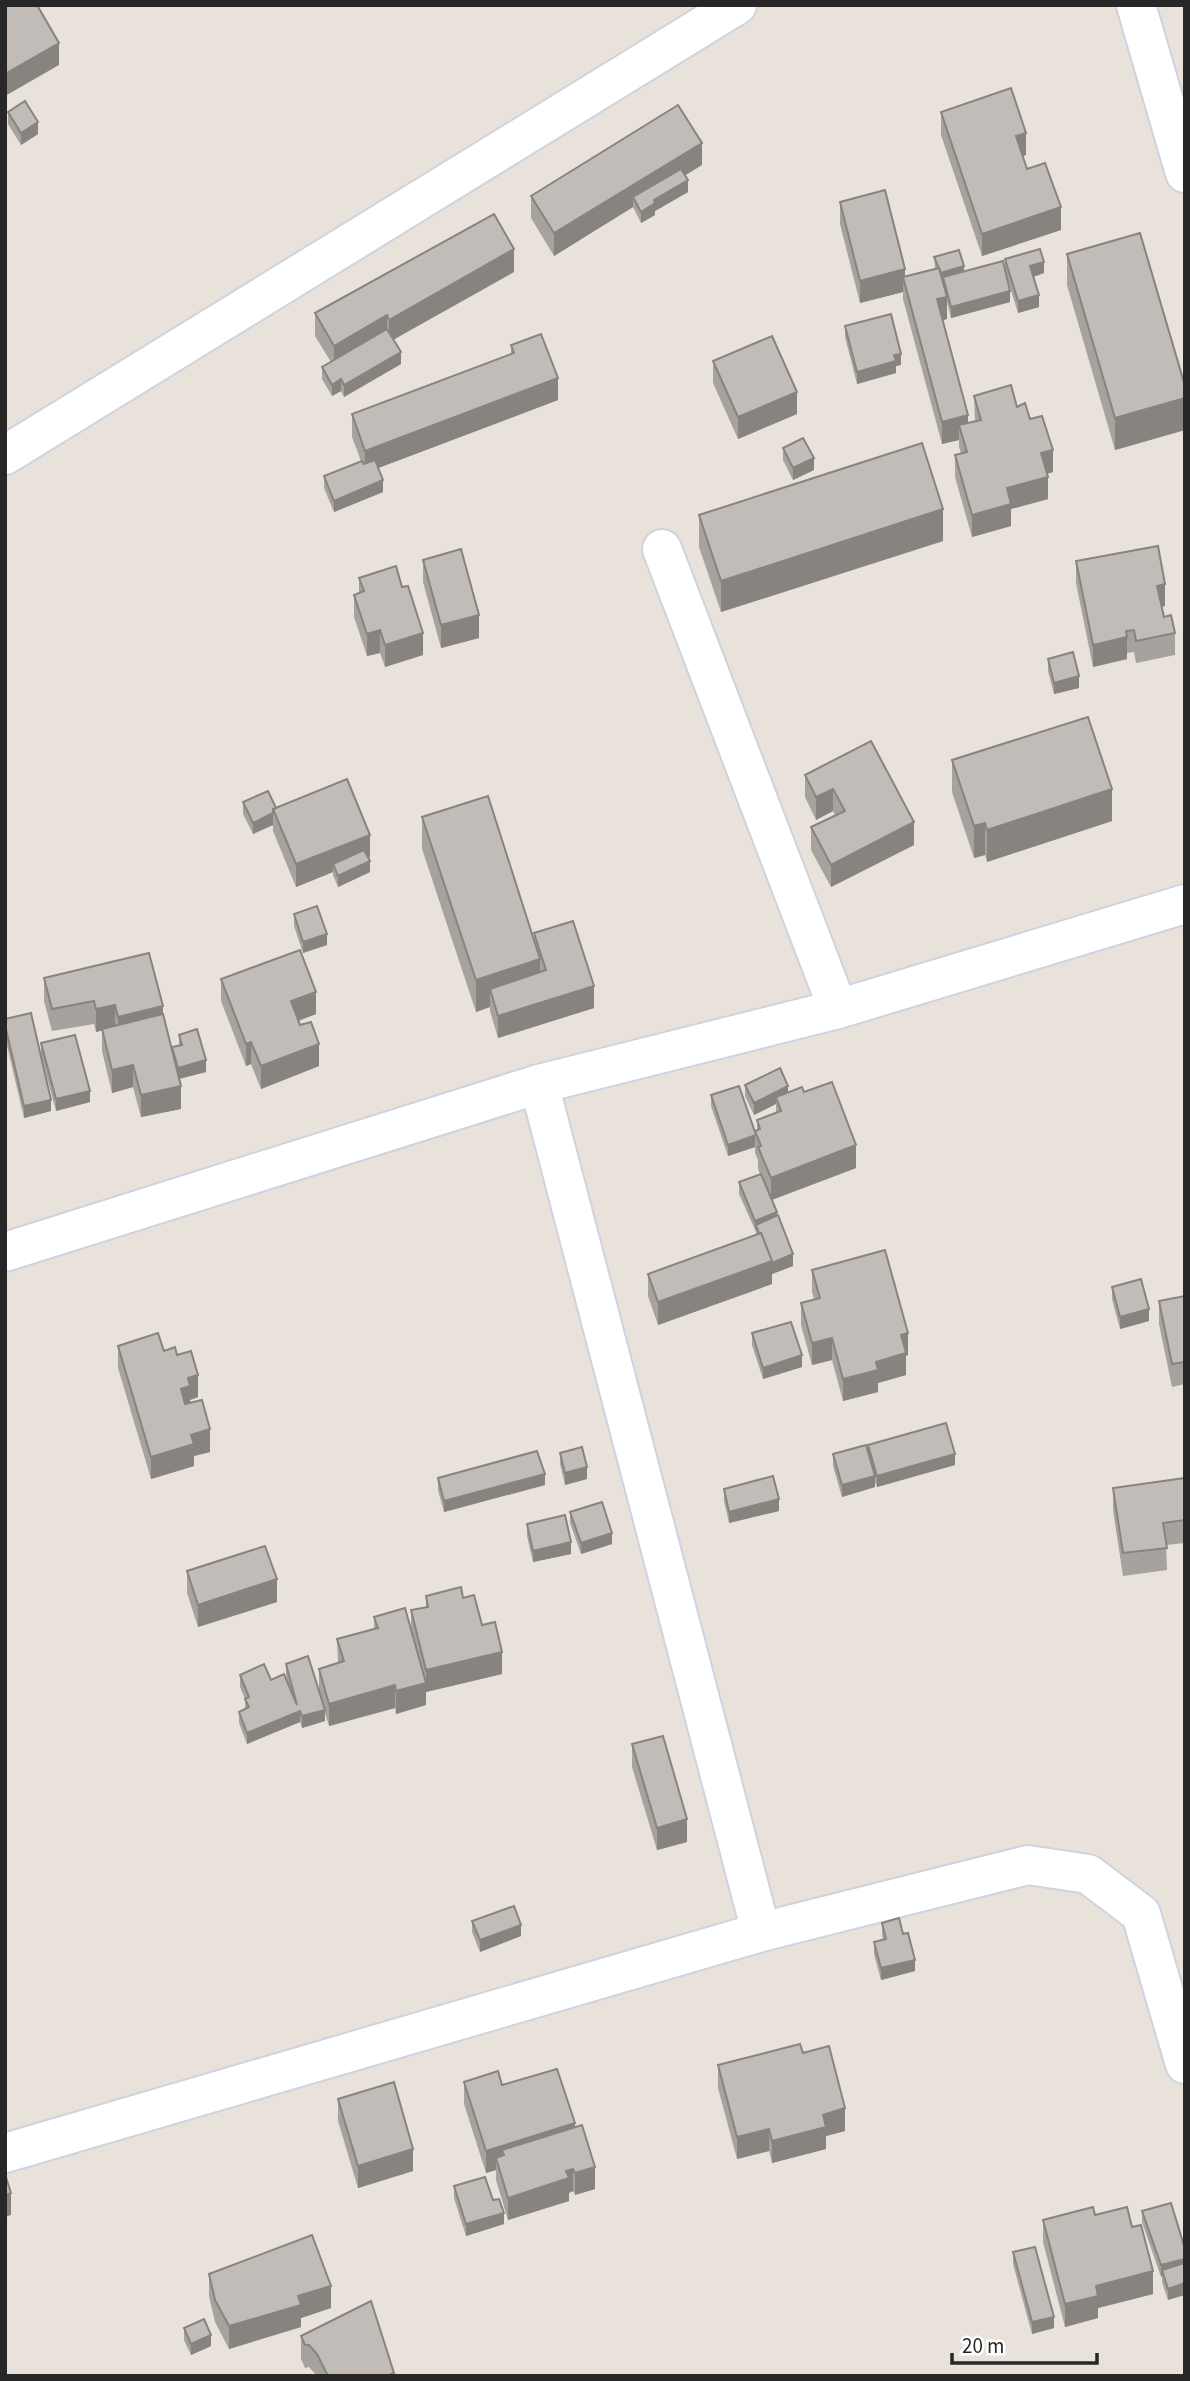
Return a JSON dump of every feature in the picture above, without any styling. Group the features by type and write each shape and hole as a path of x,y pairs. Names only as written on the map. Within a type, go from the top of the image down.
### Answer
{"street":[{"path":"5,455 737,5"},
{"path":"1136,5 1185,173"},
{"path":"662,549 838,1009"},
{"path":"5,1252 539,1084 838,1009 1185,904"},
{"path":"539,1084 761,1933"},
{"path":"5,2153 761,1933 1028,1865 1088,1874 1141,1914 1185,2064"}],"building":[{"path":"5,5 37,5 59,43 5,74"},
{"path":"1011,88 1026,133 1016,136 1027,169 1045,163 1061,207 982,234 941,112"},
{"path":"25,101 38,122 21,133 8,112"},
{"path":"678,105 702,143 554,233 531,196"},
{"path":"681,169 688,180 654,200 655,203 641,212 633,197"},
{"path":"885,190 905,269 860,281 840,202"},
{"path":"494,214 514,249 389,320 387,315 334,346 315,313"},
{"path":"1140,233 1185,386 1185,398 1115,418 1067,254"},
{"path":"1040,249 1044,262 1030,266 1039,295 1018,301 1005,259"},
{"path":"959,250 964,266 941,273 934,257"},
{"path":"1003,261 1010,291 951,307 943,277"},
{"path":"939,268 947,297 937,299 968,415 942,422 903,277"},
{"path":"891,314 901,354 894,355 896,361 857,372 845,326"},
{"path":"387,329 401,352 344,385 341,379 332,385 322,367"},
{"path":"541,334 558,378 365,451 352,414 514,353 511,345"},
{"path":"772,336 797,392 738,417 713,361"},
{"path":"1011,385 1017,407 1025,403 1030,419 1042,416 1053,450 1041,453 1048,477 1007,488 1011,504 972,515 955,455 967,452 959,425 981,420 974,396"},
{"path":"803,438 814,458 793,468 783,448"},
{"path":"922,443 943,509 721,581 699,515"},
{"path":"375,460 383,480 334,501 324,476 362,461 364,464"},
{"path":"1158,546 1165,584 1157,586 1164,617 1171,615 1175,633 1136,641 1134,630 1126,631 1127,637 1093,645 1076,561"},
{"path":"461,549 479,615 441,625 423,560"},
{"path":"396,566 402,587 408,586 423,633 385,645 380,630 367,634 354,595 364,591 359,578"},
{"path":"1073,652 1079,676 1054,683 1048,659"},
{"path":"1088,717 1112,789 987,830 985,823 974,826 952,760"},
{"path":"871,741 914,822 831,865 811,827 845,811 833,789 816,797 805,775"},
{"path":"347,779 370,835 296,864 273,809"},
{"path":"268,791 276,808 273,813 253,823 243,802"},
{"path":"488,796 540,959 476,980 422,817"},
{"path":"364,850 370,861 338,876 333,864"},
{"path":"317,906 327,934 303,942 294,914"},
{"path":"573,921 594,986 498,1016 490,989 546,970 534,933"},
{"path":"300,950 316,992 291,1001 300,1025 311,1022 319,1044 261,1066 251,1042 246,1044 221,979"},
{"path":"149,953 163,1006 118,1017 115,1005 96,1009 94,1001 52,1009 44,978"},
{"path":"31,1013 51,1100 24,1106 5,1019"},
{"path":"163,1014 181,1086 141,1095 133,1065 112,1070 102,1029"},
{"path":"197,1029 206,1060 178,1068 172,1047 182,1045 179,1035"},
{"path":"75,1035 90,1091 56,1099 41,1043"},
{"path":"780,1068 788,1086 754,1103 745,1085"},
{"path":"832,1082 856,1145 771,1178 758,1147 761,1146 755,1131 760,1129 757,1120 781,1111 776,1097 802,1087 804,1092"},
{"path":"739,1086 756,1135 728,1145 711,1095"},
{"path":"761,1174 777,1212 755,1221 739,1182"},
{"path":"778,1215 793,1254 772,1263 756,1225"},
{"path":"761,1233 772,1261 658,1302 648,1274"},
{"path":"885,1250 908,1333 901,1335 906,1353 876,1362 878,1370 843,1379 832,1338 812,1343 801,1303 820,1298 812,1270"},
{"path":"1141,1279 1149,1309 1120,1317 1112,1287"},
{"path":"1185,1296 1185,1362 1172,1364 1159,1301"},
{"path":"791,1322 802,1355 763,1368 752,1333"},
{"path":"158,1333 164,1351 175,1347 177,1355 191,1351 198,1375 188,1378 190,1386 181,1389 185,1404 202,1400 210,1429 191,1435 194,1444 151,1457 118,1346"},
{"path":"946,1423 955,1454 877,1476 868,1445"},
{"path":"866,1445 875,1476 842,1485 833,1454"},
{"path":"582,1447 587,1467 565,1473 560,1453"},
{"path":"537,1451 545,1474 444,1501 438,1478"},
{"path":"773,1476 779,1499 729,1512 724,1489"},
{"path":"1185,1478 1185,1520 1163,1523 1167,1548 1123,1553 1113,1488"},
{"path":"602,1502 612,1533 581,1543 570,1512"},
{"path":"565,1515 571,1542 533,1551 527,1524"},
{"path":"265,1546 277,1579 198,1605 187,1571"},
{"path":"461,1587 463,1598 474,1595 482,1625 495,1622 502,1652 426,1670 411,1610 428,1607 426,1596"},
{"path":"405,1608 426,1683 396,1691 395,1685 329,1704 319,1669 344,1661 337,1639 378,1628 374,1617"},
{"path":"308,1656 325,1710 302,1716 300,1711 247,1733 239,1712 249,1707 245,1699 249,1697 240,1675 264,1664 271,1680 284,1674 297,1705 286,1664"},
{"path":"663,1736 687,1819 657,1828 632,1744"},
{"path":"514,1906 521,1925 480,1940 472,1921"},
{"path":"899,1918 903,1934 908,1933 915,1960 881,1968 874,1942 886,1939 882,1923"},
{"path":"800,2044 803,2053 829,2046 845,2108 823,2115 826,2127 772,2141 769,2129 737,2137 718,2065"},
{"path":"557,2069 575,2123 486,2151 464,2082 498,2071 502,2085"},
{"path":"394,2082 413,2149 358,2166 338,2099"},
{"path":"582,2125 595,2167 575,2173 573,2169 566,2171 569,2178 508,2198 496,2158 504,2155 502,2150"},
{"path":"5,2174 11,2193 5,2195"},
{"path":"485,2177 493,2200 499,2199 504,2213 466,2224 454,2186"},
{"path":"1171,2203 1185,2249 1185,2259 1161,2265 1142,2211"},
{"path":"1093,2207 1095,2215 1127,2207 1132,2227 1141,2225 1153,2271 1096,2286 1098,2296 1065,2304 1043,2220"},
{"path":"312,2235 331,2286 298,2296 301,2305 229,2326 215,2300 209,2274"},
{"path":"1035,2247 1054,2317 1032,2322 1013,2252"},
{"path":"1184,2263 1185,2283 1168,2289 1162,2270"},
{"path":"371,2301 394,2373 387,2376 328,2376 317,2354 309,2345 305,2345 301,2336"},
{"path":"204,2319 211,2335 191,2344 184,2328"}]}
